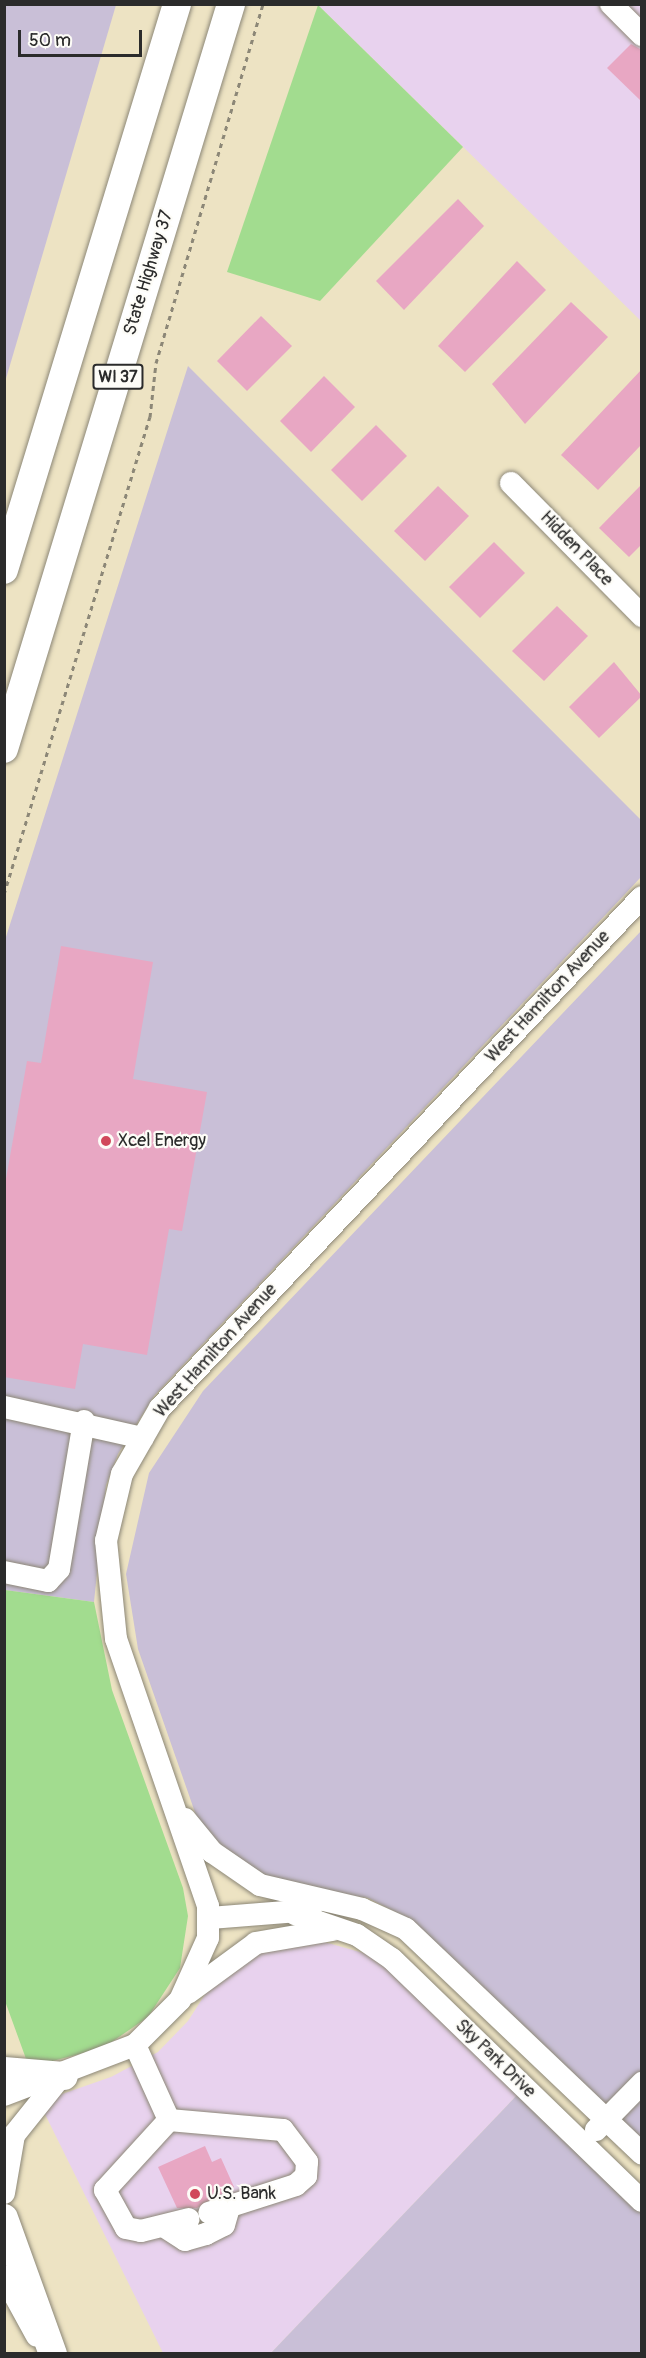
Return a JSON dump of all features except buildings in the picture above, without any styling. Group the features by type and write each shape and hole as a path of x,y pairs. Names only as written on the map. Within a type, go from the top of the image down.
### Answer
{"main road":[{"name":"WI 37","path":"4,570 177,4"},
{"path":"213,64 224,4"},
{"name":"State Highway 37","path":"4,749 231,4"},
{"path":"4,2071 64,2076"},
{"path":"4,2218 53,2354"}],"street":[{"path":"610,4 642,35"},
{"name":"Hidden Place","path":"511,483 642,616"},
{"name":"West Hamilton Avenue","path":"210,1918 173,1801 123,1665 106,1541 122,1474 160,1408 642,897"},
{"path":"4,1407 84,1421 143,1438"},
{"path":"4,1572 48,1581 59,1569 84,1421"},
{"name":"Sky Park Drive","path":"173,1801 212,1852 243,1876 280,1892 388,1918 406,1929 642,2154"},
{"name":"Sky Park Drive","path":"210,1918 296,1914 335,1904"},
{"name":"Sky Park Drive","path":"296,1914 340,1929 392,1959 642,2200"},
{"path":"180,2000 198,1967 210,1918"},
{"path":"4,2095 64,2076 135,2045 180,2000 256,1943 340,1929"},
{"path":"135,2045 169,2120"},
{"path":"4,2193 14,2135 37,2101 64,2076"},
{"path":"582,2143 642,2083"},
{"path":"169,2120 283,2130 307,2163 306,2176 264,2199 165,2227 126,2228 105,2190 169,2120"},
{"path":"165,2227 185,2240 206,2234 224,2225 209,2213"},
{"path":"4,2276 46,2354"}],"path":[{"path":"4,894 150,417 156,363 262,4"}],"shaded area":[{"path":"4,5 116,5 5,382"},
{"path":"318,5 641,5 641,321 586,267"},
{"path":"188,366 641,820 641,877 154,1396 118,1454 106,1485 94,1602 5,1590 5,940"},
{"path":"641,931 641,2143 413,1921 368,1898 291,1888 237,1865 198,1821 138,1649 126,1574 149,1473 203,1391"},
{"path":"314,1939 374,1956 518,2094 270,2354 163,2353 39,2102 111,2077 158,2052 188,2021 213,1982 239,1959"},
{"path":"518,2094 641,2213 641,2353 270,2354"}],"green space":[{"path":"318,5 463,147 320,301 227,272"},
{"path":"5,1590 94,1602 112,1690 183,1888 188,1916 180,1968 148,2017 103,2048 29,2067 5,2001"}],"place":[{"name":"Xcel Energy","path":"106,1141"},
{"name":"U.S. Bank","path":"195,2194"}]}
